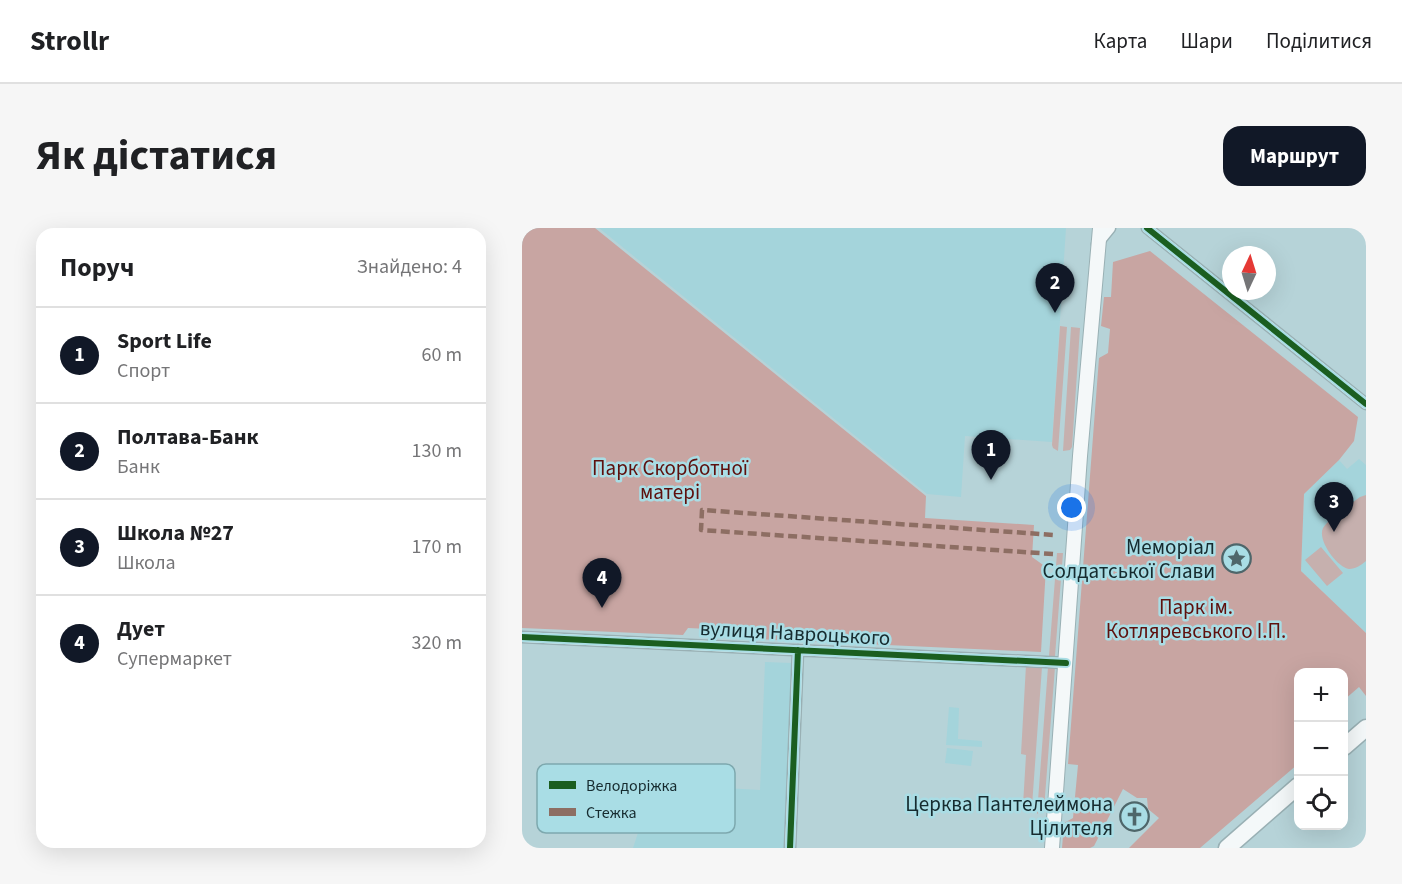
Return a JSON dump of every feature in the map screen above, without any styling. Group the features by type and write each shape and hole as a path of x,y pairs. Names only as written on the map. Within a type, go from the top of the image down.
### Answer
{"main road":[{"path":"1052,848 1100,228"},
{"path":"1348,744 1366,728"},
{"path":"1227,848 1294,790"}],"street":[{"path":"1097,244 1110,228"},
{"path":"1147,228 1365,401"},
{"name":"вулиця Навроцького","path":"522,637 1066,663"},
{"path":"790,848 798,650"}],"shaded area":[{"path":"599,228 1066,228 1052,442 965,436 961,497 927,494"},
{"path":"1060,326 1067,327 1058,451 1052,445"},
{"path":"1071,327 1080,328 1072,447 1070,450 1063,451"},
{"path":"1359,459 1366,465 1366,633 1301,571 1304,494 1339,460 1347,469"},
{"path":"1366,495 1366,561 1356,568 1349,569 1339,563 1325,546 1323,528 1340,512"},
{"path":"1321,547 1343,573 1327,586 1305,560"},
{"path":"1057,553 1063,553 1055,656 1049,656"},
{"path":"765,662 792,663 784,848 633,848 638,833 735,833 735,789 760,790"},
{"path":"1026,665 1042,667 1032,806 1023,805 1026,755 1021,754"},
{"path":"1048,667 1055,667 1044,809 1037,814"},
{"path":"949,707 959,708 958,739 982,741 982,747 946,745"},
{"path":"947,748 973,751 971,766 945,763"}],"green space":[{"name":"Парк Скорботної матері","path":"522,228 595,228 926,496 925,518 1034,525 1032,557 1046,567 1041,652 756,639 751,631 688,628 683,635 522,628"},
{"name":"Парк ім. Котляревського І.П.","path":"1150,251 1358,417 1354,441 1339,460 1304,494 1301,571 1366,633 1366,696 1359,687 1348,697 1348,668 1294,668 1294,767 1200,848 1129,848 1159,818 1148,809 1147,798 1137,798 1123,789 1094,846 1062,848 1064,823 1073,818 1078,765 1068,764 1099,358 1108,353 1110,329 1101,326 1104,297 1111,297 1113,262"}],"marked path":[{"path":"1053,554 701,530 702,510 1054,535"}],"cycle path":[{"path":"1147,228 1366,404"},
{"path":"522,637 1066,663"},
{"path":"790,848 798,650"}],"place":[{"name":"Полтава-Банк","path":"1055,313"},
{"name":"Sport Life","path":"991,480"},
{"name":"Школа №27","path":"1334,532"},
{"name":"Меморіал Солдатської Слави","path":"1236,559"},
{"name":"Дует","path":"602,608"},
{"name":"Церква Пантелеймона Цілителя","path":"1134,816"}]}
